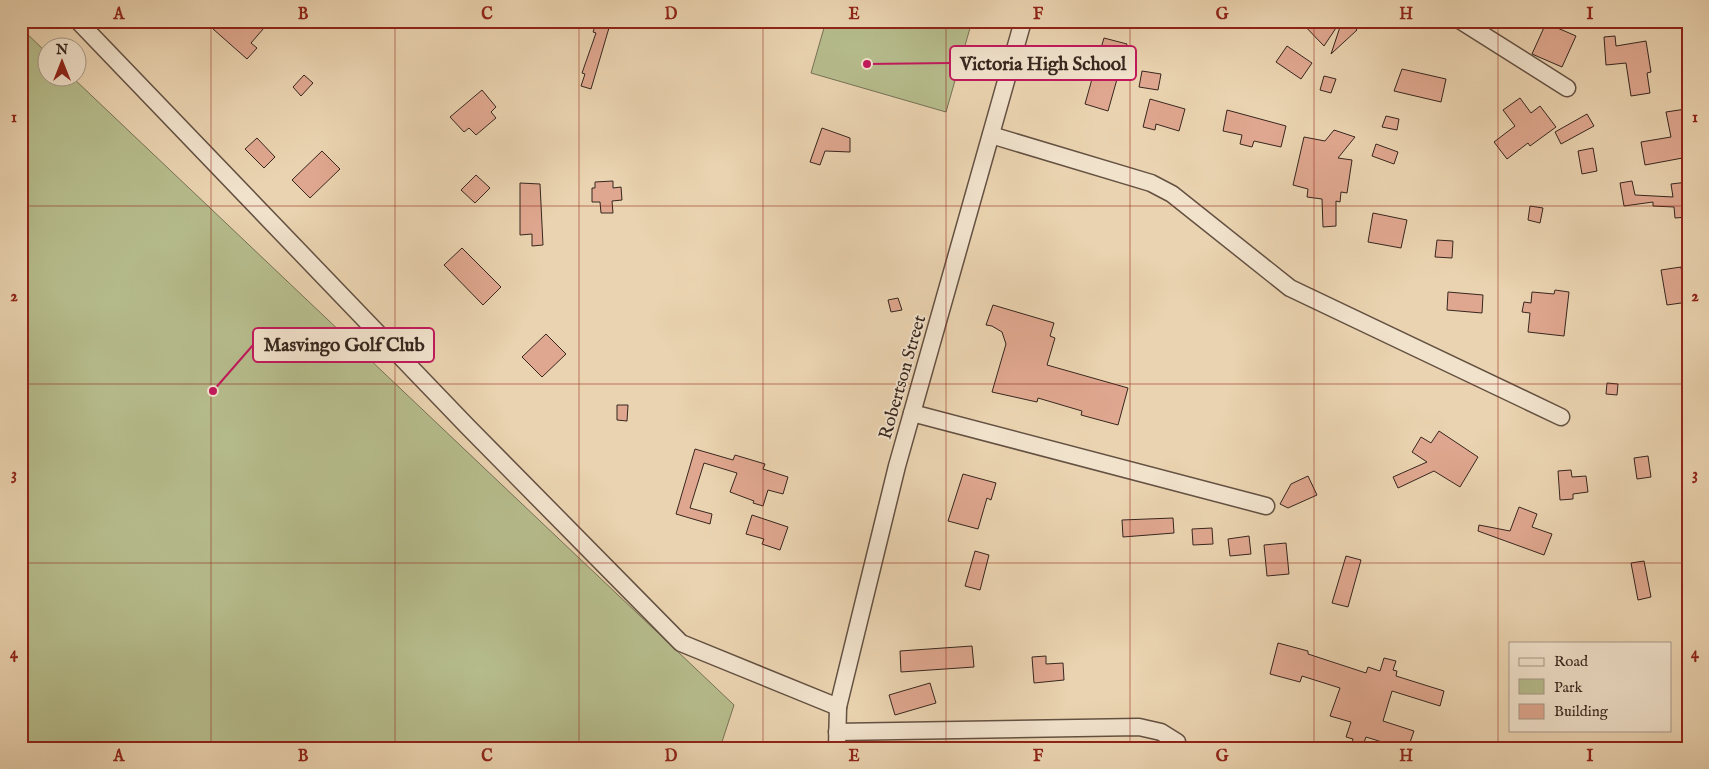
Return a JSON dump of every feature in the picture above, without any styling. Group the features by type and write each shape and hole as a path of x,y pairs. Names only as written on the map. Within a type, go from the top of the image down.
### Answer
{"street":[{"path":"78,21 468,428 682,643 838,707"},
{"name":"Robertson Street","path":"837,740 838,707 897,466 1023,21"},
{"path":"1461,21 1567,88"},
{"path":"992,135 1151,183 1172,194 1290,288 1561,417"},
{"path":"912,413 1266,506"},
{"path":"837,740 1139,727 1161,732 1177,742 1178,748"}],"green space":[{"path":"826,21 972,21 946,112 811,73"},
{"path":"21,28 38,44 38,88 84,88 734,705 720,748 21,748"}],"building":[{"path":"204,21 270,21 251,43 257,48 247,59"},
{"path":"597,21 611,21 591,89 581,86 585,74 582,73 596,33 593,32"},
{"path":"1300,21 1329,21 1336,28 1324,46"},
{"path":"1342,21 1348,21 1357,30 1331,54"},
{"path":"1546,23 1576,36 1562,67 1532,54"},
{"path":"1615,36 1616,46 1646,41 1651,72 1647,73 1650,93 1631,96 1626,63 1606,65 1604,37"},
{"path":"1104,38 1127,44 1108,111 1085,104 1092,79 1084,77 1088,62 1096,65"},
{"path":"1287,46 1312,63 1301,79 1276,62"},
{"path":"1402,69 1446,79 1441,102 1394,91"},
{"path":"1142,71 1161,74 1158,90 1139,87"},
{"path":"304,75 313,83 301,96 293,87"},
{"path":"1324,76 1336,79 1331,93 1320,90"},
{"path":"482,90 496,107 491,112 496,118 476,135 469,128 464,132 450,117"},
{"path":"1520,98 1531,113 1540,106 1556,127 1530,146 1528,143 1507,159 1494,142 1515,126 1503,110"},
{"path":"1150,99 1185,109 1179,131 1156,124 1155,130 1143,127"},
{"path":"1686,109 1688,157 1645,165 1641,142 1671,137 1666,112"},
{"path":"1227,110 1286,126 1281,147 1254,141 1252,147 1240,144 1242,135 1223,131"},
{"path":"1587,114 1594,126 1561,144 1555,132"},
{"path":"1386,116 1399,119 1397,130 1382,127"},
{"path":"822,128 850,138 850,152 825,151 820,165 810,162"},
{"path":"1334,130 1355,137 1338,158 1352,160 1347,193 1341,192 1340,202 1336,201 1336,226 1323,227 1322,199 1307,197 1308,189 1293,185 1304,137 1325,141"},
{"path":"257,138 275,157 264,168 245,149"},
{"path":"1376,144 1398,152 1394,164 1372,156"},
{"path":"1593,148 1597,171 1582,174 1578,151"},
{"path":"322,151 340,169 310,198 292,180"},
{"path":"476,175 490,188 475,203 461,190"},
{"path":"613,181 613,188 621,187 622,200 612,201 613,213 601,213 600,202 592,202 592,188 595,188 595,182"},
{"path":"1632,181 1635,195 1673,197 1671,184 1688,182 1688,217 1675,218 1674,207 1653,206 1653,202 1624,206 1620,183"},
{"path":"520,183 540,184 543,245 532,246 532,234 520,235"},
{"path":"1530,206 1543,208 1540,223 1528,220"},
{"path":"1373,213 1407,220 1401,248 1368,242"},
{"path":"1437,240 1453,241 1452,258 1435,257"},
{"path":"462,248 501,287 483,305 444,265"},
{"path":"1681,267 1684,288 1688,287 1688,302 1667,305 1661,270"},
{"path":"1555,290 1569,292 1564,336 1528,332 1530,313 1522,312 1524,302 1531,303 1532,292 1554,294"},
{"path":"1448,292 1483,295 1482,313 1447,310"},
{"path":"898,298 902,310 891,312 888,300"},
{"path":"993,305 1054,323 1050,336 1055,338 1047,365 1128,388 1118,425 1081,415 1082,411 1038,398 1037,402 992,392 1006,344 1002,332 986,325"},
{"path":"546,334 566,354 542,377 522,357"},
{"path":"1607,383 1618,384 1617,395 1606,394"},
{"path":"617,405 628,405 627,421 617,420"},
{"path":"1439,431 1478,457 1460,487 1434,471 1398,488 1393,477 1427,462 1412,452 1421,437 1431,443"},
{"path":"695,449 733,460 735,455 765,464 763,469 788,477 783,494 768,490 763,506 753,503 754,501 730,492 737,473 704,463 690,508 712,514 710,524 676,514"},
{"path":"1648,456 1651,477 1637,479 1634,458"},
{"path":"1571,470 1572,477 1586,476 1588,492 1573,494 1573,499 1560,500 1558,471"},
{"path":"963,474 996,483 991,500 987,498 978,529 948,521"},
{"path":"1308,476 1317,495 1288,508 1280,504 1291,484"},
{"path":"1519,507 1537,514 1532,527 1552,534 1544,555 1478,531 1479,525 1510,531"},
{"path":"752,515 788,527 780,550 762,544 764,539 746,534"},
{"path":"1173,518 1174,533 1123,537 1122,520"},
{"path":"1212,528 1213,544 1193,545 1192,529"},
{"path":"1249,536 1251,554 1230,556 1228,539"},
{"path":"1286,543 1289,574 1267,576 1264,545"},
{"path":"975,551 989,555 980,590 965,586"},
{"path":"1346,556 1361,560 1348,607 1332,603"},
{"path":"1644,561 1651,597 1638,600 1631,563"},
{"path":"1278,643 1308,651 1308,654 1366,673 1368,667 1380,671 1384,658 1396,661 1393,670 1397,671 1396,676 1444,691 1440,706 1392,691 1383,721 1414,731 1408,748 1401,748 1366,737 1362,748 1351,748 1353,739 1346,737 1351,722 1330,716 1340,688 1302,676 1300,682 1270,674"},
{"path":"972,646 974,667 901,672 900,651"},
{"path":"1046,656 1046,664 1063,663 1064,680 1034,683 1032,657"},
{"path":"930,683 936,703 895,715 889,695"}],"place":[{"name":"Victoria High School","path":"867,64"},
{"name":"Masvingo Golf Club","path":"213,391"}]}
